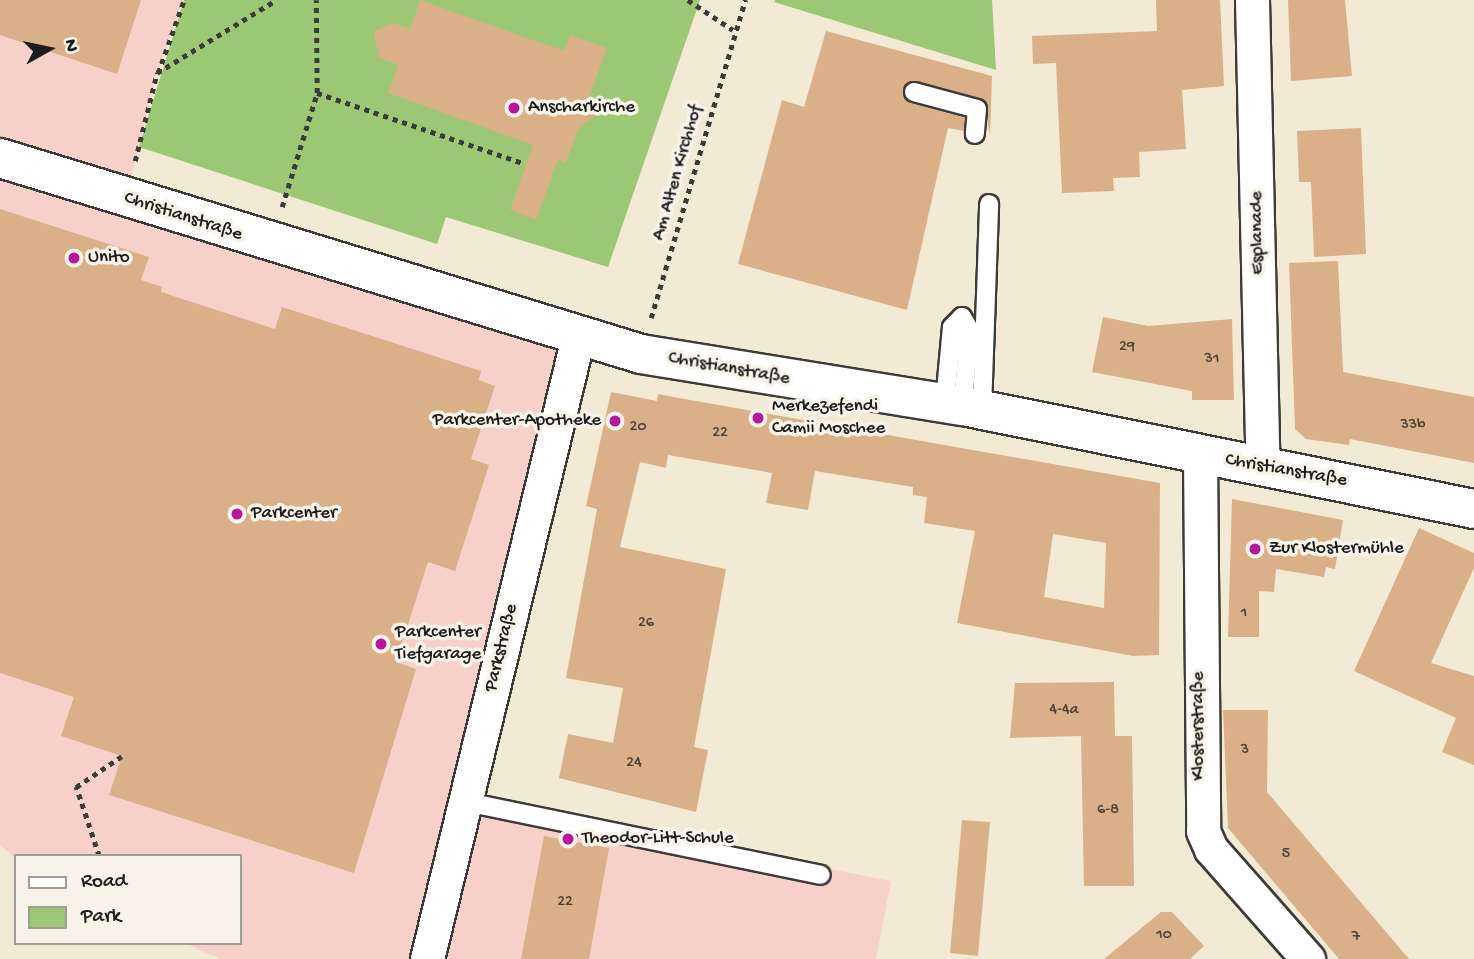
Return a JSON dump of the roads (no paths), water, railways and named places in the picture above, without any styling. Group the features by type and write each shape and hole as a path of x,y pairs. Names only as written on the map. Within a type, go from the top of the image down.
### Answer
{"street":[{"name":"Esplanade","path":"1252,0 1263,467"},
{"name":"Christianstraße","path":"0,158 270,245 641,354 963,406 1474,509"},
{"name":"Parkstraße","path":"427,959 578,337"},
{"name":"Klosterstraße","path":"1200,455 1203,831 1211,849 1308,959"}],"lane":[{"path":"914,92 977,109 975,134"},
{"path":"963,406 989,204"},
{"path":"466,802 821,875"}],"place":[{"name":"Anscharkirche","path":"514,108"},
{"name":"Unito","path":"74,258"},
{"name":"Merkezefendi Camii Moschee","path":"758,418"},
{"name":"Parkcenter-Apotheke","path":"615,421"},
{"name":"Parkcenter","path":"237,514"},
{"name":"Zur Klostermühle","path":"1255,549"},
{"name":"Parkcenter Tiefgarage","path":"381,644"},
{"name":"Theodor-Litt-Schule","path":"568,839"}]}
